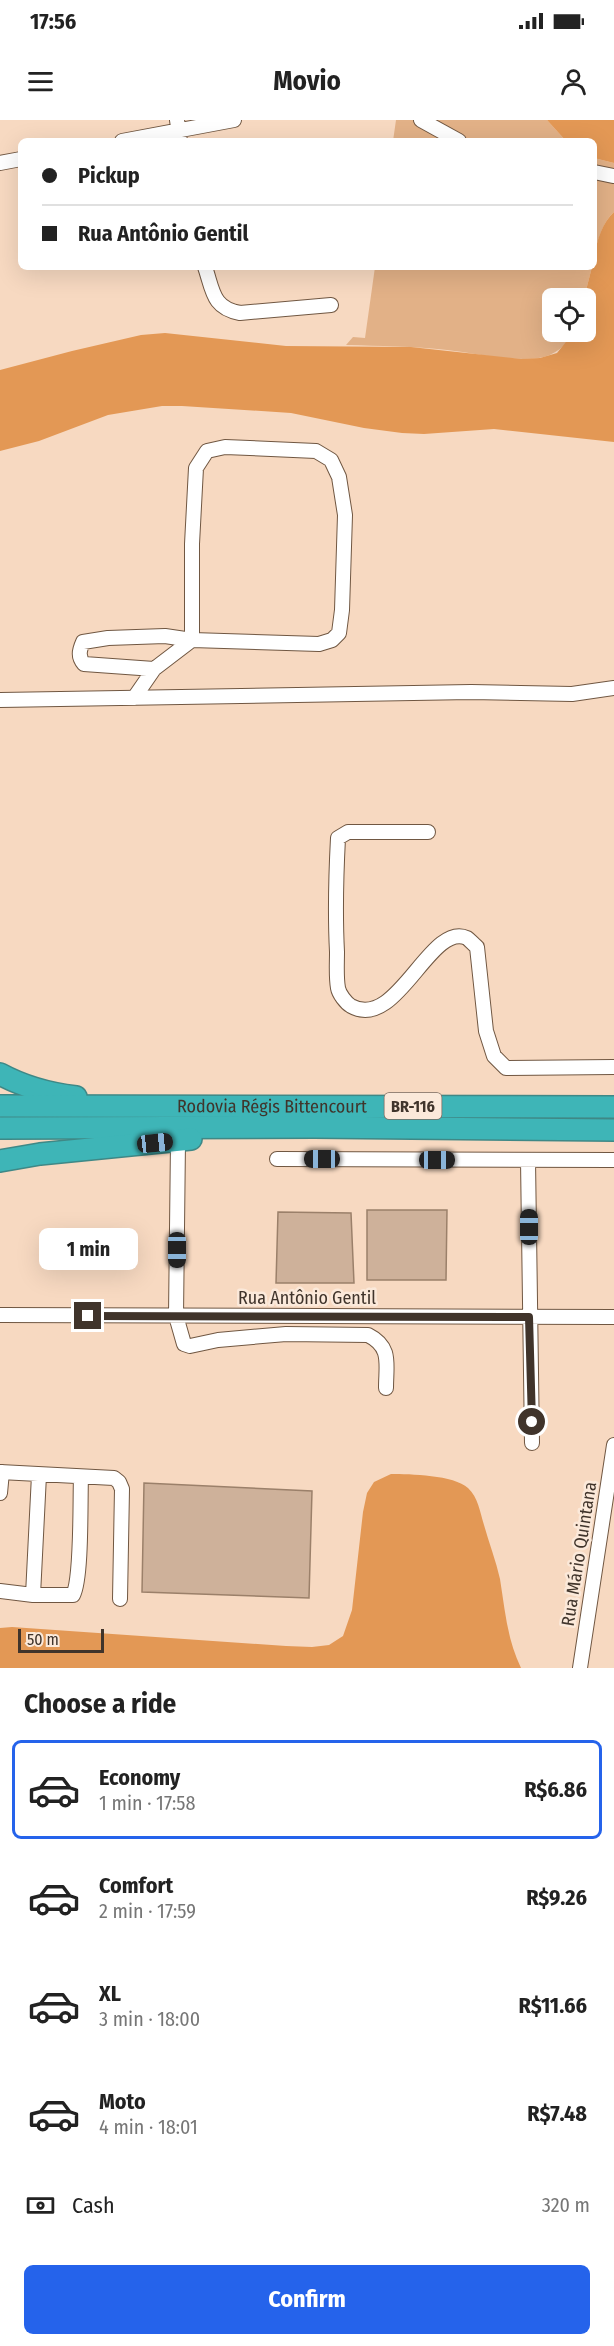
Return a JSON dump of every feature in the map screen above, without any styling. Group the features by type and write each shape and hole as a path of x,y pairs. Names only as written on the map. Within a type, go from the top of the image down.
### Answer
{"highway":[{"path":"0,1074 12,1081 72,1096 211,1107"},
{"name":"Rodovia Régis Bittencourt","path":"0,1106 614,1107"},
{"path":"0,1161 40,1154 315,1127"},
{"name":"Rodovia Régis Bittencourt","path":"0,1128 315,1127 614,1130"}],"street":[{"path":"139,138 234,120"},
{"path":"421,120 454,138"},
{"path":"0,163 18,160"},
{"path":"597,173 614,176"},
{"path":"206,270 217,303 227,310 240,313 331,305"},
{"path":"154,669 84,664 80,659 79,650 83,642 108,638 165,636 192,640 319,644 332,640 339,633 342,610 345,515 339,477 331,460 316,451 225,447 207,451 196,468 192,544 192,640"},
{"path":"134,698 154,669 192,640"},
{"path":"0,700 471,692 572,694 614,688"},
{"path":"428,832 348,832 338,838 336,921 338,991 350,1006 366,1010 378,1008 402,988 438,945 455,937 467,938 477,947 486,1031 494,1056 506,1068 614,1066"},
{"path":"178,1141 176,1316 184,1344 190,1346 218,1340 285,1334 368,1335 380,1341 386,1352 386,1388"},
{"path":"277,1159 614,1160"},
{"path":"528,1160 532,1443"},
{"name":"Rua Antônio Gentil","path":"0,1315 614,1317"},
{"name":"Rua Mário Quintana","path":"580,1668 614,1445"},
{"path":"0,1493 1,1472 114,1478 119,1482 122,1489 120,1599"},
{"path":"33,1595 39,1475"},
{"path":"0,1591 33,1595 73,1595 76,1589 81,1477"}],"shaded area":[{"path":"396,120 547,120 563,138 393,138"},
{"path":"547,120 614,120 614,163 597,159 597,138 563,138"},
{"path":"597,159 614,163 614,212 603,227 597,244"},
{"path":"614,212 614,442 494,429 424,434 402,433 364,428 291,413 162,406 108,415 39,441 0,451 0,370 141,335 165,333 286,346 411,347 521,359 540,358 557,353 566,342 596,342 596,288 587,288 591,270 597,270 597,245 605,224"},
{"path":"375,270 591,270 587,288 542,288 542,342 567,342 550,355 528,359 505,358 422,348 346,345 353,337 365,338"},
{"path":"391,1474 431,1476 453,1480 468,1488 474,1496 498,1572 510,1635 521,1668 0,1668 0,1628 12,1627 286,1646 329,1645 343,1636 352,1610 367,1493 374,1482"}],"building":[{"path":"367,1210 447,1210 446,1280 367,1280"},
{"path":"278,1212 351,1213 354,1283 276,1283"},
{"path":"144,1483 312,1491 309,1598 142,1592"}],"route":[{"path":"88,1316 529,1317 532,1422"}]}
